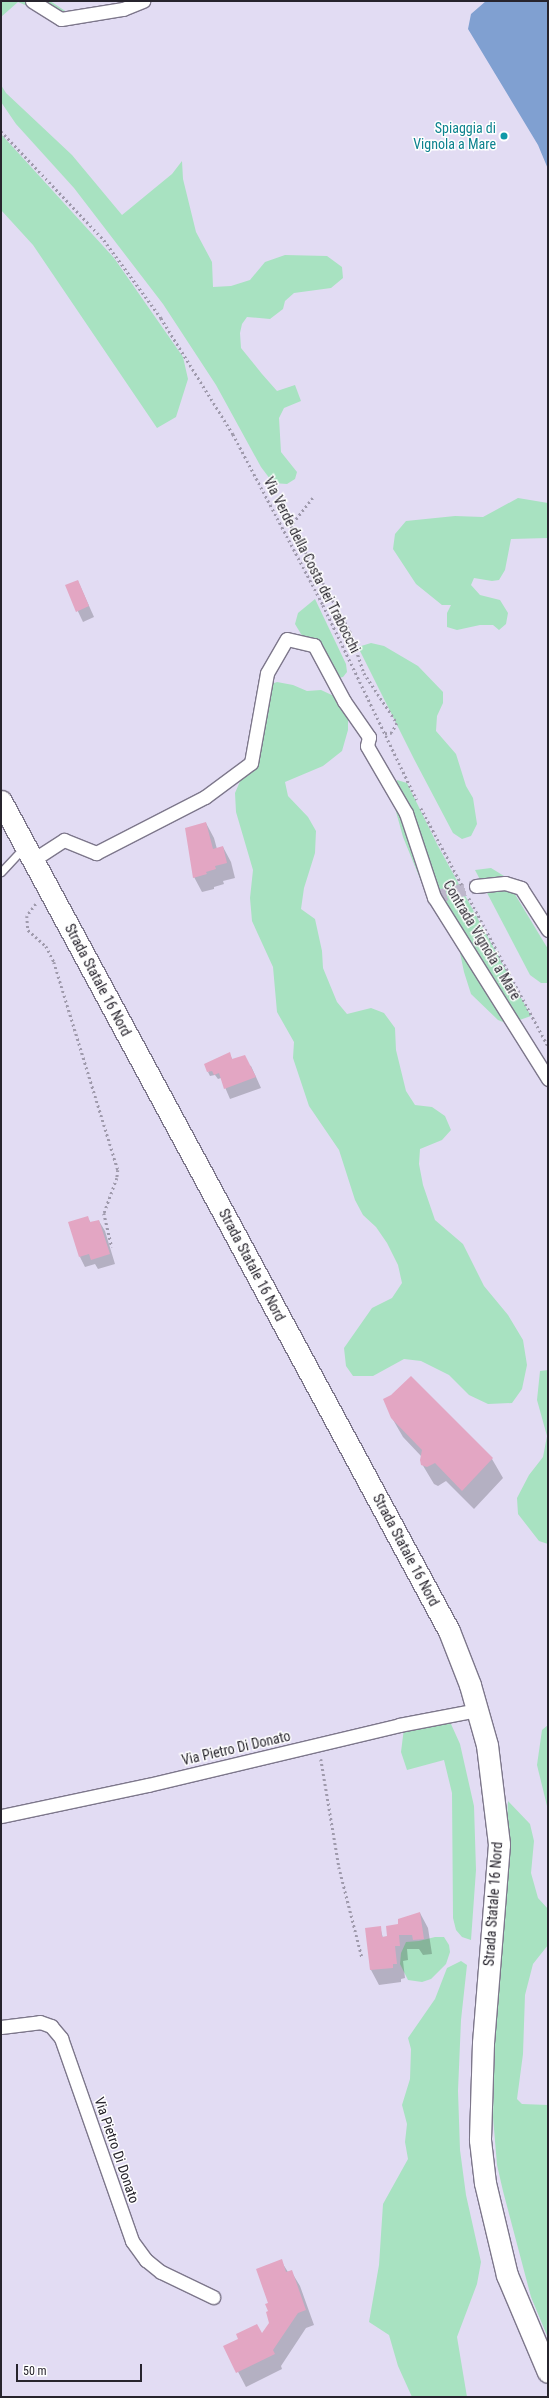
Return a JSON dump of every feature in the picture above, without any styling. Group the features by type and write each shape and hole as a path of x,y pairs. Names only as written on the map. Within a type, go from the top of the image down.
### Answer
{"main road":[{"name":"Strada Statale 16 Nord","path":"1,801 449,1631 470,1685 487,1745 499,1844 483,2043 480,2140 485,2184 492,2222 507,2276 548,2372"}],"street":[{"path":"32,1 61,19 123,9 143,1"},
{"name":"Contrada Vignola a Mare","path":"29,853 64,840 96,852 205,797 251,763 267,673 287,639 314,645 344,701 369,737 368,746 406,812 434,897 548,1079"},
{"name":"Contrada Vignola a Mare","path":"476,886 505,883 521,888 548,930"},
{"name":"Via Pietro Di Donato","path":"1,1816 148,1785 318,1744 477,1710"},
{"name":"Via Pietro Di Donato","path":"1,2027 40,2022 51,2026 61,2038 132,2241 146,2260 161,2272 213,2297"}],"lane":[{"path":"1,872 29,853"}],"path":[{"name":"Via Verde della Costa dei Trabocchi","path":"1,131 104,240 162,318 233,434 323,605 431,828 548,1046"},
{"path":"312,498 292,526 350,631 364,673 397,723 392,733 369,737"},
{"path":"51,893 32,908 27,916 28,930 46,946 54,962 118,1170 117,1178 104,1213 112,1247"},
{"path":"318,1744 339,1867 362,1957"}],"green space":[{"path":"1,1 50,1 73,16 39,11 18,2 1,17"},
{"path":"1,85 6,93 72,155 122,215 172,174 182,161 183,179 196,232 212,262 213,287 231,286 250,280 265,262 285,255 327,256 342,267 343,278 331,288 294,293 285,301 283,309 270,319 247,317 242,324 240,333 241,348 277,391 295,385 301,401 284,408 279,418 281,452 297,472 295,479 287,484 273,483 261,467 216,385 163,304 74,188 16,124 1,102"},
{"path":"1,134 114,258 183,357 188,379 176,417 157,428 33,245 1,210"},
{"path":"518,498 548,503 548,538 511,539 505,570 499,580 492,581 474,578 471,585 480,595 500,600 508,613 506,624 499,630 493,625 480,625 457,630 447,627 447,613 451,605 442,605 416,584 393,549 395,534 406,521 455,516 483,517"},
{"path":"315,599 346,664 347,672 343,677 338,678 304,639 295,624 298,613"},
{"path":"371,643 384,646 418,666 443,692 443,703 437,716 436,731 456,754 466,786 473,798 477,824 471,836 462,839 453,833 414,759 358,647"},
{"path":"277,682 293,685 307,691 321,690 336,697 348,718 348,730 342,751 323,766 285,782 288,796 308,817 316,831 315,853 304,888 301,909 315,919 322,951 323,968 337,1002 347,1014 371,1008 384,1013 395,1028 396,1050 406,1091 415,1105 432,1107 445,1116 451,1130 442,1140 420,1149 419,1164 423,1185 435,1220 463,1244 484,1286 508,1315 523,1340 527,1365 522,1389 512,1403 488,1404 469,1395 449,1375 421,1361 404,1359 373,1376 353,1376 346,1366 344,1348 372,1308 392,1298 402,1283 398,1265 387,1243 376,1227 363,1215 355,1200 339,1150 309,1106 293,1058 294,1042 277,1012 273,967 252,921 250,898 253,870 236,812 235,793 241,779 257,762 269,685"},
{"path":"397,780 407,783 438,846 531,1016 508,1024 498,1020 471,994 464,972 459,948 425,891 403,837 392,797"},
{"path":"491,868 504,876 548,949 548,983 541,983 530,975 475,870"},
{"path":"548,1370 548,1544 539,1541 518,1514 517,1498 529,1475 543,1457 547,1436 537,1400 540,1371"},
{"path":"440,1721 451,1724 460,1744 474,1806 476,1870 471,1940 462,1937 456,1930 453,1918 452,1793 444,1760 407,1770 401,1752 404,1728"},
{"path":"548,1725 548,1810 537,1765 542,1730"},
{"path":"508,1801 530,1824 534,1841 531,1873 538,1898 548,1909 548,1945 533,1964 525,1995 523,2054 517,2099 522,2104 548,2105 548,2338 531,2297 503,2191 497,2165 493,2117 495,2030"},
{"path":"435,1937 444,1937 449,1945 450,1952 446,1964 431,1979 422,1982 408,1980 400,1964 401,1953 406,1942 419,1941"},
{"path":"461,1961 467,1965 461,2020 458,2091 460,2150 466,2195 481,2262 477,2284 457,2337 467,2397 412,2397 398,2366 389,2335 369,2322 379,2265 383,2204 408,2159 405,2142 407,2124 402,2105 410,2079 411,2049 408,2038 435,1999 447,1968"}],"water":[{"path":"486,1 548,1 548,169 538,145 468,29 471,14"}],"building":[{"path":"78,580 89,606 76,612 65,585"},
{"path":"206,822 213,849 223,846 227,863 215,866 216,869 206,872 207,874 193,878 185,828"},
{"path":"230,1052 232,1059 245,1055 256,1077 224,1089 219,1073 214,1075 212,1071 207,1072 204,1064"},
{"path":"88,1216 90,1222 99,1220 110,1254 91,1260 89,1254 79,1257 68,1222"},
{"path":"411,1376 493,1458 462,1491 435,1463 427,1467 421,1465 420,1460 422,1450 391,1418 383,1399 391,1395"},
{"path":"420,1912 424,1939 413,1940 412,1935 399,1935 400,1946 395,1946 397,1964 393,1964 393,1968 370,1970 365,1928 381,1926 382,1937 387,1936 386,1926 398,1924 398,1919"},
{"path":"282,2259 286,2272 292,2270 306,2310 298,2313 273,2350 275,2354 236,2373 223,2346 238,2339 236,2334 257,2324 262,2333 269,2323 266,2312 268,2311 265,2304 268,2303 256,2269"}],"tunnel":[{"path":"434,897 476,886"}],"place":[{"name":"Spiaggia di Vignola a Mare","path":"504,136"}]}
